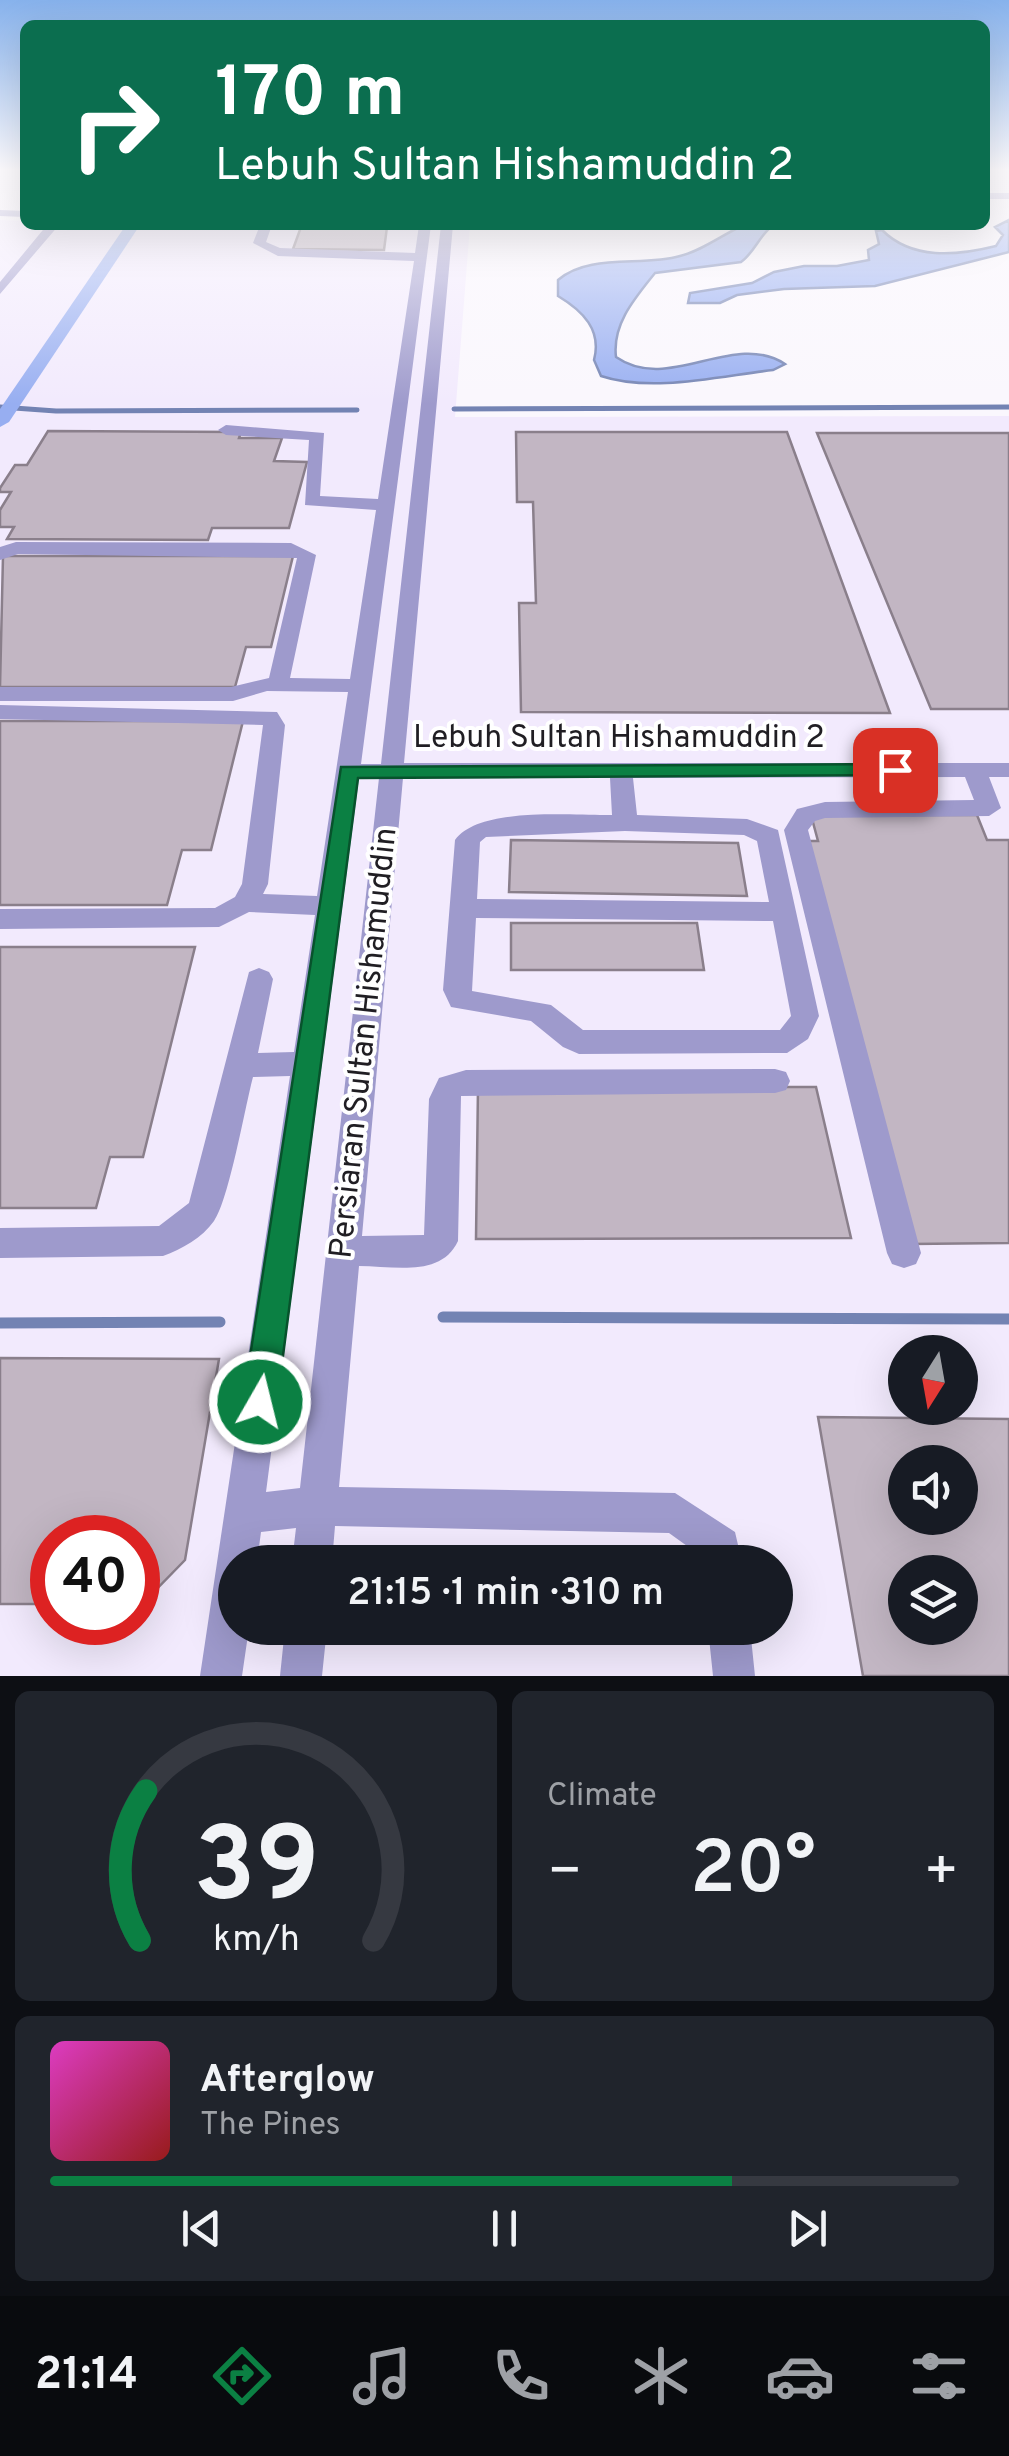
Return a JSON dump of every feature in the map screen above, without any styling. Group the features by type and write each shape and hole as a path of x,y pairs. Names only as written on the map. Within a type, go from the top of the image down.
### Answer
{"street":[{"path":"0,290 35,247"},
{"path":"266,247 278,252 420,257"},
{"name":"Persiaran Sultan Hishamuddin","path":"239,1545 422,247"},
{"name":"Persiaran Sultan Hishamuddin","path":"314,1545 445,247"},
{"path":"414,303 439,303"},
{"path":"226,430 318,436 311,501 386,505"},
{"path":"0,554 16,548 75,548 291,549 307,555 278,684"},
{"path":"0,694 233,694 265,684 360,686"},
{"path":"0,712 269,718 274,725 255,884 246,903"},
{"path":"974,770 999,810"},
{"name":"Lebuh Sultan Hishamuddin 2","path":"348,772 1009,770"},
{"path":"621,772 624,822"},
{"path":"904,1253 796,830 806,815 825,810 999,810"},
{"path":"624,822 761,831 769,836 805,1016 788,1040 579,1042 536,1010 461,998 457,990 468,840 477,831 494,826 624,822"},
{"path":"0,920 219,917 246,903 330,906"},
{"path":"463,908 784,912"},
{"path":"0,1243 164,1241 188,1226 203,1210 259,979"},
{"path":"241,1064 307,1064"},
{"path":"344,1252 430,1250 441,1241 444,1099 450,1087 466,1082 775,1081"},
{"path":"244,1514 318,1506 675,1513 720,1545"},
{"path":"221,1676 225,1645"},
{"path":"301,1676 304,1645"},
{"path":"731,1645 734,1676"}],"shaded area":[{"path":"0,247 468,247 455,417 1009,416 1009,1676 0,1676"}],"water":[{"path":"702,247 755,247 741,262 655,273 621,323 616,357 636,367 657,369 744,354 765,355 785,364 773,370 664,383 601,376 594,360 593,331 575,308 558,296 558,280 600,263 688,254"},
{"path":"873,247 966,252 1009,247 1009,252 875,286 784,289 737,295 720,303 688,303 690,293 752,283 774,272 869,260 868,250"}],"building":[{"path":"294,247 384,247 384,250"},
{"path":"48,431 241,432 239,438 282,438 274,461 307,462 289,528 212,528 208,540 7,539 14,527 0,527 0,510 11,492 0,492 0,488 15,465 27,465"},
{"path":"516,432 787,432 890,713 521,712 519,603 536,603 533,502 517,502"},
{"path":"817,433 1009,433 1009,709 931,709"},
{"path":"3,556 293,556 271,647 246,647 235,687 0,687"},
{"path":"0,721 243,721 211,850 182,850 167,905 0,905"},
{"path":"811,815 977,815 987,840 1009,840 1009,1243 911,1244 803,841 818,841"},
{"path":"511,840 738,843 747,896 509,892"},
{"path":"511,923 697,923 704,970 511,970"},
{"path":"0,947 195,947 143,1157 110,1157 96,1208 0,1208"},
{"path":"478,1087 816,1087 851,1238 476,1239"},
{"path":"0,1358 219,1359 185,1560 160,1586 160,1515 30,1515 30,1604 0,1604"},
{"path":"818,1417 888,1418 888,1425 978,1425 978,1419 1009,1419 1009,1676 863,1676"}],"waterway":[{"path":"0,422 118,247"},
{"path":"0,407 56,411 357,410"},
{"path":"454,409 1009,407"},
{"path":"443,1317 1009,1319"},
{"path":"0,1323 220,1322"}],"route":[{"path":"260,1402 348,772 895,770"}]}
